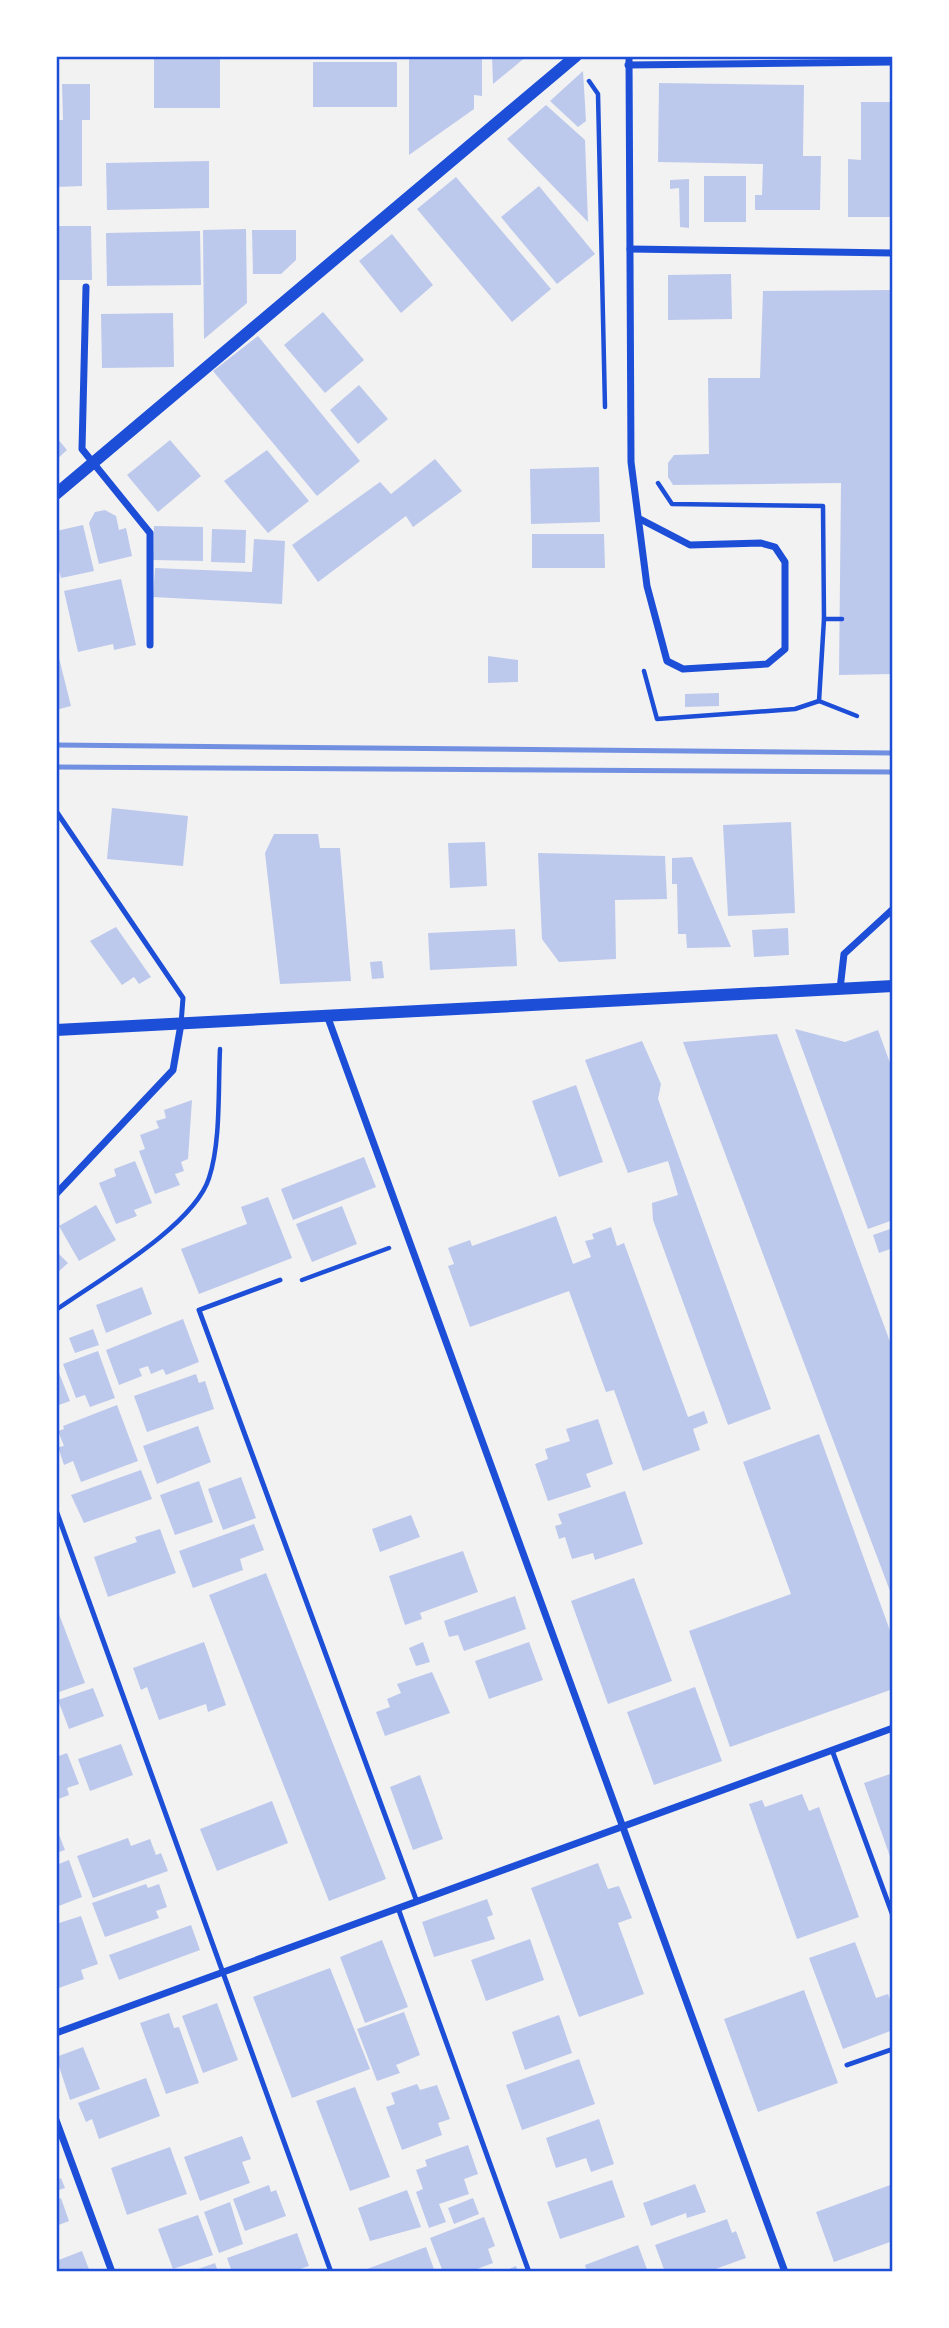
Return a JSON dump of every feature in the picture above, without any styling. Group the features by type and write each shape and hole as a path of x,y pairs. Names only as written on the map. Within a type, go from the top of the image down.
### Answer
{"street":[{"path":"56,494 576,56"},
{"path":"629,56 631,462 647,586 667,661 683,669 767,664 785,649 785,562 775,547 761,543 690,545 640,519"},
{"path":"628,65 893,62"},
{"path":"630,249 893,253"},
{"path":"86,287 82,449 150,533 150,645"},
{"path":"840,989 844,954 893,909"},
{"path":"56,1030 328,1018 893,986"},
{"path":"328,1018 786,2272"},
{"path":"56,1194 173,1070 181,1024"},
{"path":"56,2033 893,1728"},
{"path":"56,2120 112,2272"}],"lane":[{"path":"56,811 183,998 181,1024"},
{"path":"280,1280 199,1310 417,1902"},
{"path":"56,1510 331,2272"},
{"path":"832,1750 893,1916"},
{"path":"398,1908 529,2272"},
{"path":"847,2065 893,2049"}],"path":[{"path":"589,81 598,94 605,417"},
{"path":"656,480 672,504 823,506 824,619 819,701"},
{"path":"824,619 842,619"},
{"path":"644,669 657,719 795,709 819,701 857,716"},
{"path":"56,1310 176,1225 197,1202 209,1178 220,1049"},
{"path":"280,1280 297,1282 410,1241"}],"building":[{"path":"154,56 220,56 220,108 154,108"},
{"path":"409,56 482,56 482,96 474,95 474,109 409,155"},
{"path":"492,56 527,56 493,84"},
{"path":"313,62 397,62 397,107 313,107"},
{"path":"583,71 586,121 578,127 550,101"},
{"path":"659,83 804,85 803,156 821,156 820,210 755,210 755,195 762,195 763,164 658,162"},
{"path":"62,84 90,84 90,120 82,120 82,186 56,187 56,120 63,120"},
{"path":"861,102 893,102 893,217 848,217 848,159 861,160"},
{"path":"546,105 585,140 588,222 507,139"},
{"path":"209,161 209,208 107,210 106,163"},
{"path":"704,176 746,176 746,222 704,222"},
{"path":"456,177 551,289 512,322 417,209"},
{"path":"689,179 689,228 680,227 679,188 670,189 670,180"},
{"path":"539,186 595,254 557,284 501,217"},
{"path":"56,226 91,226 92,280 56,280"},
{"path":"246,229 247,303 204,339 203,230"},
{"path":"252,230 296,230 296,260 281,274 253,274"},
{"path":"200,231 201,285 107,286 106,233"},
{"path":"392,234 433,285 401,313 359,261"},
{"path":"731,274 732,319 668,320 668,275"},
{"path":"893,290 893,674 839,675 841,483 673,485 668,477 668,463 674,455 709,454 708,378 760,378 763,291"},
{"path":"323,312 364,360 325,393 284,345"},
{"path":"173,313 174,367 102,368 101,314"},
{"path":"258,336 360,461 317,496 213,371"},
{"path":"359,385 388,419 358,444 330,410"},
{"path":"56,437 67,450 56,460"},
{"path":"170,440 201,476 158,512 127,475"},
{"path":"267,450 309,501 268,533 224,481"},
{"path":"435,459 462,491 413,527 406,516 318,582 292,545 380,482 391,494"},
{"path":"599,467 600,522 531,524 530,469"},
{"path":"105,510 116,516 119,530 126,528 132,556 99,564 89,523 95,512"},
{"path":"83,525 94,571 61,578 56,557 56,531"},
{"path":"154,526 203,527 203,561 153,560"},
{"path":"212,529 246,530 245,563 211,562"},
{"path":"532,534 604,534 605,568 532,568"},
{"path":"254,539 285,541 282,604 153,597 155,568 252,572"},
{"path":"121,579 136,645 114,650 113,644 78,652 64,591"},
{"path":"56,646 71,706 56,710"},
{"path":"488,656 518,660 518,682 488,683"},
{"path":"719,693 719,706 685,707 685,694"},
{"path":"112,808 188,816 183,866 107,859"},
{"path":"791,822 795,913 728,916 723,825"},
{"path":"274,834 318,834 320,848 340,848 351,981 280,984 265,853"},
{"path":"485,842 487,886 450,888 448,843"},
{"path":"538,853 665,856 667,899 615,900 616,959 559,962 542,939"},
{"path":"692,857 731,947 687,948 686,934 678,934 677,884 672,884 672,858"},
{"path":"116,927 151,977 139,984 134,977 122,985 90,941"},
{"path":"788,928 789,955 754,957 752,930"},
{"path":"515,929 517,966 430,970 428,933"},
{"path":"382,961 384,978 372,979 370,962"},
{"path":"795,1029 845,1042 878,1030 893,1071 893,1220 868,1229"},
{"path":"777,1034 893,1350 893,1599 683,1042"},
{"path":"642,1041 661,1084 658,1099 771,1409 728,1425 653,1220 652,1203 678,1195 668,1161 628,1173 585,1060"},
{"path":"576,1085 603,1162 559,1177 532,1101"},
{"path":"192,1100 188,1159 181,1162 184,1171 175,1174 180,1185 155,1194 139,1151 145,1149 140,1135 159,1128 156,1121 166,1118 164,1110"},
{"path":"364,1157 376,1187 293,1220 281,1189"},
{"path":"135,1161 152,1203 134,1210 137,1216 116,1224 99,1183 116,1176 114,1169"},
{"path":"268,1197 292,1258 199,1294 181,1249 247,1224 241,1207"},
{"path":"96,1205 116,1240 79,1261 59,1226"},
{"path":"342,1206 357,1244 312,1262 296,1224"},
{"path":"556,1216 573,1264 591,1257 585,1241 594,1239 592,1234 611,1227 617,1246 624,1243 688,1417 704,1411 708,1423 693,1429 700,1450 643,1471 614,1390 606,1392 569,1291 470,1327 448,1266 454,1264 448,1248 470,1240 472,1246"},
{"path":"893,1228 893,1248 879,1253 873,1235"},
{"path":"56,1251 68,1263 56,1274"},
{"path":"142,1287 152,1314 106,1333 96,1305"},
{"path":"183,1319 199,1362 166,1375 163,1369 151,1374 148,1366 139,1369 142,1376 119,1385 106,1350"},
{"path":"93,1329 99,1345 75,1353 69,1338"},
{"path":"98,1351 115,1398 90,1407 85,1395 76,1398 63,1364"},
{"path":"56,1365 70,1401 56,1406"},
{"path":"196,1374 199,1383 205,1381 214,1409 147,1432 134,1396"},
{"path":"117,1405 138,1461 81,1482 73,1461 64,1465 58,1447 64,1446 58,1431 64,1429 63,1426"},
{"path":"598,1419 613,1464 586,1474 591,1487 548,1501 535,1464 548,1459 545,1449 570,1441 566,1429"},
{"path":"198,1426 211,1462 157,1484 143,1446"},
{"path":"819,1434 893,1639 893,1689 730,1747 689,1631 791,1594 743,1462"},
{"path":"141,1470 152,1499 84,1523 71,1495"},
{"path":"241,1477 256,1518 223,1530 208,1489"},
{"path":"199,1481 213,1522 175,1535 160,1495"},
{"path":"625,1491 643,1544 595,1560 593,1553 572,1559 565,1537 559,1539 555,1526 562,1524 558,1514"},
{"path":"411,1515 420,1537 380,1552 372,1529"},
{"path":"254,1524 264,1550 240,1559 243,1570 193,1588 179,1551"},
{"path":"160,1529 176,1573 108,1597 94,1557 137,1542 135,1537"},
{"path":"463,1551 478,1592 420,1613 422,1619 405,1625 389,1576"},
{"path":"266,1573 386,1879 329,1901 209,1595"},
{"path":"634,1578 672,1681 608,1704 571,1601"},
{"path":"515,1596 526,1629 464,1651 458,1635 449,1637 444,1621"},
{"path":"56,1606 85,1683 56,1693"},
{"path":"204,1642 226,1705 208,1712 206,1704 159,1720 147,1687 141,1690 133,1668"},
{"path":"423,1642 430,1662 416,1666 409,1648"},
{"path":"529,1642 543,1680 489,1699 475,1661"},
{"path":"432,1672 450,1713 385,1736 376,1712 390,1707 387,1699 401,1693 397,1684"},
{"path":"695,1687 722,1761 654,1785 627,1712"},
{"path":"93,1688 104,1716 69,1729 58,1700"},
{"path":"121,1744 133,1775 90,1791 78,1759"},
{"path":"67,1753 79,1784 67,1788 69,1795 56,1800 56,1757"},
{"path":"893,1773 893,1865 864,1783"},
{"path":"420,1775 443,1839 413,1850 390,1787"},
{"path":"802,1794 809,1811 819,1807 859,1917 797,1939 749,1804 762,1800 765,1807"},
{"path":"272,1801 288,1843 217,1871 200,1829"},
{"path":"56,1827 65,1850 56,1853"},
{"path":"128,1838 131,1846 150,1839 156,1855 161,1853 168,1871 93,1898 77,1856"},
{"path":"69,1860 82,1897 56,1907 56,1865"},
{"path":"598,1863 608,1889 619,1886 632,1918 618,1923 644,1994 579,2017 531,1888"},
{"path":"146,1884 148,1888 159,1884 167,1907 156,1911 159,1918 105,1937 92,1903"},
{"path":"487,1899 493,1915 487,1917 495,1939 434,1957 422,1922"},
{"path":"81,1916 98,1964 81,1970 84,1979 56,1989 56,1924"},
{"path":"191,1925 200,1950 119,1980 109,1955"},
{"path":"530,1939 544,1980 486,2001 471,1960"},
{"path":"382,1940 408,2007 365,2023 340,1957"},
{"path":"855,1942 876,1998 888,1994 893,2009 893,2030 843,2049 809,1958"},
{"path":"330,1968 370,2069 292,2098 253,1997"},
{"path":"804,1990 838,2083 758,2112 724,2019"},
{"path":"217,2003 238,2060 203,2073 182,2016"},
{"path":"404,2012 420,2055 396,2065 400,2073 377,2081 357,2029"},
{"path":"169,2013 174,2028 179,2027 199,2083 166,2094 140,2023"},
{"path":"559,2015 572,2053 525,2070 512,2032"},
{"path":"83,2047 100,2089 70,2100 56,2057"},
{"path":"579,2059 595,2104 522,2130 506,2085"},
{"path":"146,2078 160,2116 99,2139 92,2119 86,2122 78,2103"},
{"path":"417,2084 420,2090 437,2085 450,2119 438,2123 442,2135 402,2150 386,2107 395,2104 391,2093"},
{"path":"355,2087 390,2177 350,2191 316,2101"},
{"path":"599,2119 614,2164 591,2172 586,2158 556,2168 546,2138"},
{"path":"242,2136 251,2159 242,2162 250,2183 200,2201 184,2157"},
{"path":"468,2145 478,2174 464,2179 469,2194 439,2204 446,2222 429,2228 416,2192 423,2189 416,2170 427,2166 425,2160"},
{"path":"170,2147 187,2194 127,2215 111,2168"},
{"path":"61,2178 65,2188 56,2191 56,2180"},
{"path":"612,2180 625,2217 560,2239 547,2202"},
{"path":"695,2184 706,2212 687,2218 686,2213 651,2226 643,2203"},
{"path":"893,2184 893,2241 834,2262 816,2212"},
{"path":"269,2185 271,2192 276,2190 286,2216 245,2231 233,2199"},
{"path":"407,2190 421,2227 370,2241 358,2208"},
{"path":"61,2198 69,2221 56,2226 56,2200"},
{"path":"473,2198 479,2214 454,2224 448,2208"},
{"path":"230,2202 243,2244 219,2253 204,2212"},
{"path":"198,2215 213,2255 173,2269 158,2229"},
{"path":"484,2217 495,2246 488,2249 493,2263 469,2272 443,2272 430,2238"},
{"path":"727,2219 732,2233 736,2231 746,2258 707,2272 665,2272 655,2245"},
{"path":"297,2233 309,2266 291,2272 232,2272 227,2258"},
{"path":"638,2245 648,2272 587,2272 585,2265"},
{"path":"426,2247 435,2272 359,2272"},
{"path":"82,2251 90,2272 56,2272 56,2261"},
{"path":"215,2263 218,2272 190,2272"},
{"path":"516,2266 518,2272 502,2272"}],"railway":[{"path":"56,745 893,753"},
{"path":"56,767 893,772"}]}
